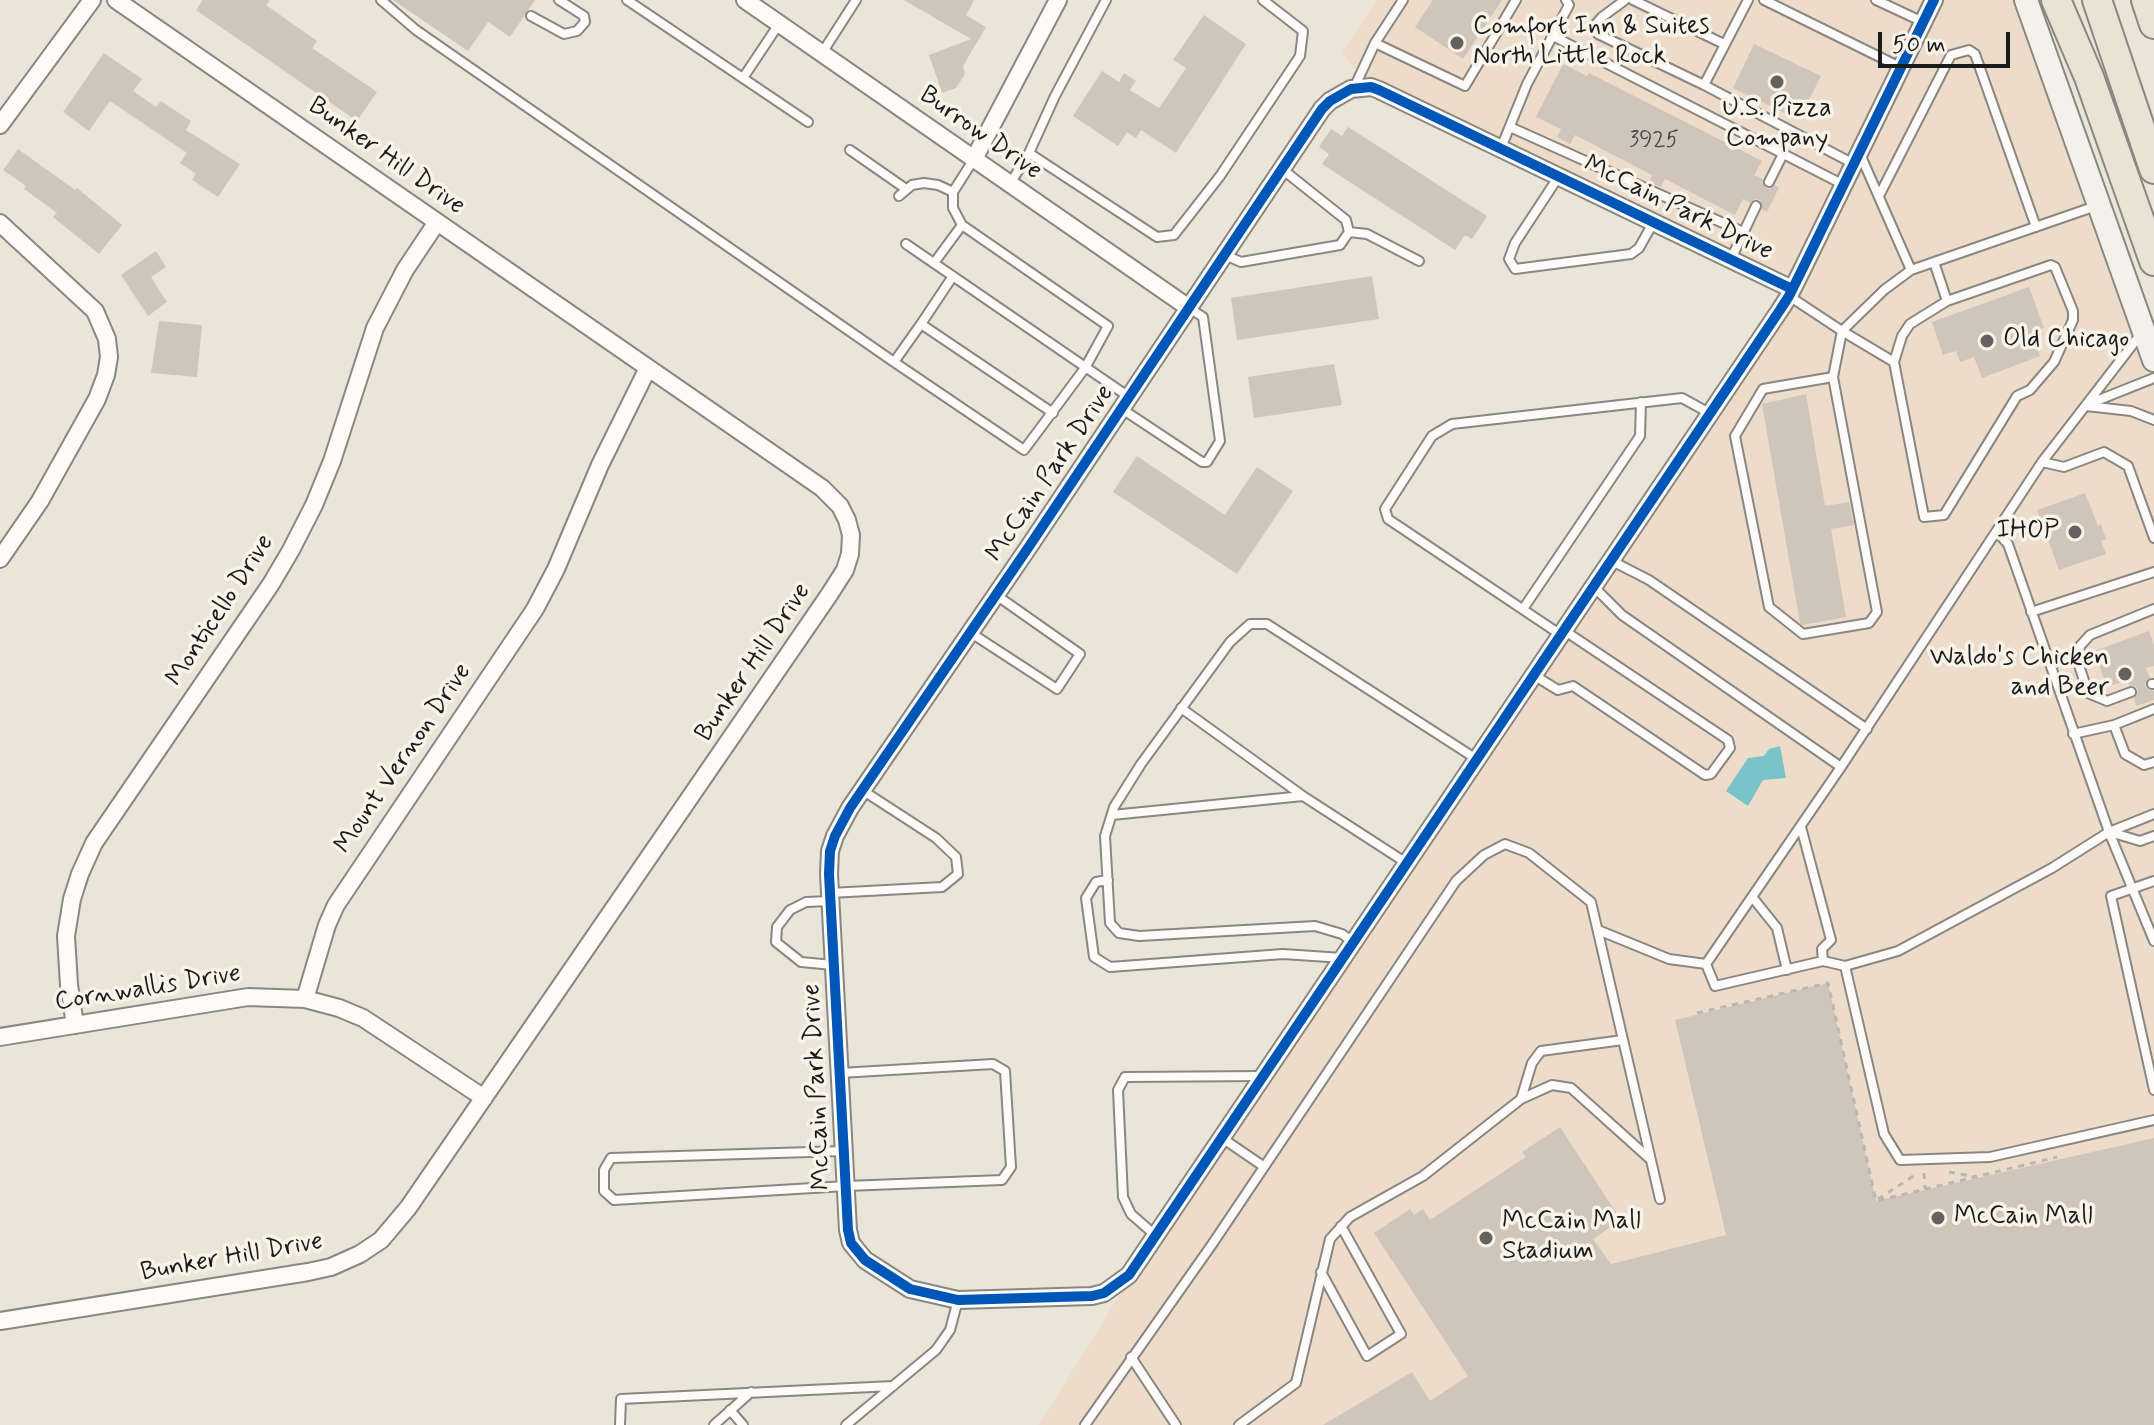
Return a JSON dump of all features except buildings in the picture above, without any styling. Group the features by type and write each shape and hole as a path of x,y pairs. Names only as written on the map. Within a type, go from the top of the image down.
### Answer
{"highway":[{"path":"2056,0 2089,77 2154,261"},
{"path":"2097,0 2154,169"},
{"path":"2146,0 2154,24"}],"main road":[{"path":"2024,2 2154,360"}],"street":[{"path":"0,125 92,0"},
{"name":"Bunker Hill Drive","path":"0,1321 331,1267 360,1254 391,1230 829,595 845,570 850,554 851,535 847,520 840,506 822,488 116,0"},
{"name":"Burrow Drive","path":"745,0 1189,308"},
{"path":"974,159 1058,0"},
{"name":"McCain Park Drive","path":"1790,292 1731,259 1379,90 1371,87 1353,89 1322,109 850,808 830,851 833,965 848,1230 851,1243 865,1260 910,1289 958,1300 1092,1296 1104,1293 1129,1275 1564,633 1790,292 1934,0"},
{"name":"Monticello Drive","path":"75,1025 66,936 80,874 94,843 291,550 332,461 375,328 396,286 437,222"},
{"path":"0,223 95,311 107,339 109,357 106,375 91,411 40,501 0,559"},
{"name":"Mount Vernon Drive","path":"305,999 336,905 535,609 648,368"},
{"name":"Cornwallis Drive","path":"0,1037 248,997 305,999"},
{"path":"305,999 363,1018 484,1098"}],"lane":[{"path":"381,0 416,30 1024,450 1085,368 1108,326 962,225 953,208 953,192 974,159"},
{"path":"531,16 564,34 577,31 585,22 584,16 559,0"},
{"path":"627,0 808,122"},
{"path":"822,53 856,0"},
{"path":"1010,184 1029,153 1106,0"},
{"path":"1029,153 1157,237 1174,235 1220,176 1300,56 1303,31 1263,0"},
{"path":"1353,89 1375,43 1403,0"},
{"path":"1375,43 1465,86 1516,0"},
{"path":"1501,148 1527,84 1569,5 1566,0"},
{"path":"1625,0 1596,24 1598,34 1857,159 1879,196 1911,270"},
{"path":"1633,0 1724,44"},
{"path":"1704,85 1748,0"},
{"path":"1764,0 1901,67"},
{"path":"1876,0 1923,22"},
{"path":"743,78 779,24"},
{"path":"1553,36 1844,185"},
{"path":"1879,196 1951,55 1969,50 1975,54 2036,227"},
{"path":"1510,127 1743,232"},
{"path":"850,150 902,193 924,183 953,192"},
{"path":"1769,182 1783,154"},
{"path":"1224,254 1241,262 1340,245 1349,232 1346,220 1282,169"},
{"path":"1559,176 1515,243 1509,259 1515,269 1631,254 1639,248 1653,222"},
{"path":"1833,377 1763,389 1735,436 1769,607 1803,634 1869,623 1877,612 1833,377 1842,331 1884,290 1911,270 2098,205"},
{"path":"1731,259 1756,206"},
{"path":"934,263 962,225"},
{"path":"1349,232 1367,234 1419,261"},
{"path":"906,244 1085,368 1125,403 1202,462 1207,462 1220,441 1203,317 1189,308"},
{"path":"1934,262 1947,301"},
{"path":"2051,265 2055,267 2073,311 2073,320 2054,362 2030,390 2017,396 1944,515 1924,517 1894,362 1902,336 1910,324 1947,301 2051,265"},
{"path":"894,362 953,276"},
{"path":"1790,292 1842,331 1894,362"},
{"path":"921,324 1053,413"},
{"path":"1706,964 1867,729 2042,462 2143,332"},
{"path":"2085,406 2154,378"},
{"path":"1535,676 1558,690 1573,686 1705,775 1711,774 1730,748 1728,740 1388,519 1385,509 1432,436 1452,424 1682,398 1711,414"},
{"path":"1523,609 1640,436 1641,402"},
{"path":"2085,406 2131,411 2154,420"},
{"path":"2042,462 2064,467 2104,452 2128,466 2154,538"},
{"path":"1997,532 2008,544 2109,832 2154,941"},
{"path":"1612,561 1649,580 1867,729"},
{"path":"2031,612 2154,572"},
{"path":"1594,587 1622,615 1841,767"},
{"path":"970,632 1057,689 1080,654 996,595"},
{"path":"2131,692 2107,701 2088,693 2078,662 2080,646 2090,635 2154,609"},
{"path":"1355,943 1342,934 1315,926 1139,936 1119,933 1110,923 1105,836 1112,815 1141,764 1230,642 1250,624 1267,624 1478,760"},
{"path":"1181,708 1303,796 1408,864"},
{"path":"2073,734 2114,725 2154,709"},
{"path":"2114,725 2125,754 2144,765 2154,762"},
{"path":"833,965 801,962 776,942 777,927 790,910 806,902 830,897 942,887 958,874 956,857 936,838 862,790"},
{"path":"1112,815 1303,796"},
{"path":"1706,964 1715,986 1823,961 1845,966 1898,951 2052,868 2109,832 2154,814"},
{"path":"1801,827 1831,940 1822,949 1823,961"},
{"path":"2109,832 2140,841 2154,836"},
{"path":"1085,1425 1213,1243 1456,881 1484,855 1505,844 1529,853 1591,902 1660,1199"},
{"path":"1108,880 1096,882 1086,898 1094,957 1110,967 1283,954 1344,958"},
{"path":"2154,881 2111,896 2154,1090"},
{"path":"1753,898 1777,928 1787,970"},
{"path":"1598,930 1669,959 1706,964"},
{"path":"1845,966 1884,1134 1900,1160 1990,1157 2154,1120"},
{"path":"1521,1099 1532,1063 1541,1051 1623,1040"},
{"path":"839,1073 993,1064 1005,1071 1011,1167 1002,1180 614,1200 604,1191 604,1170 611,1158 844,1151"},
{"path":"1156,1236 1131,1214 1123,1197 1118,1090 1125,1077 1264,1076"},
{"path":"1239,1425 1296,1383 1330,1239 1341,1226 1350,1217 1423,1176 1521,1099 1552,1085 1571,1088 1651,1160"},
{"path":"1222,1138 1263,1166"},
{"path":"1321,1272 1367,1356 1401,1334 1341,1226"},
{"path":"846,1425 944,1341 958,1300"},
{"path":"1131,1357 1176,1425"},
{"path":"620,1425 621,1399 893,1386"},
{"path":"714,1425 752,1392"},
{"path":"730,1410 743,1425"}],"path":[{"path":"1697,1013 1828,983 1876,1201"},
{"path":"1876,1201 2061,1155"},
{"path":"1876,1201 1924,1169 1926,1190"},
{"path":"1938,1171 1981,1177"}],"shaded area":[{"name":"McCain Mall","path":"1377,0 2026,0 2154,359 2154,1425 1039,1425 1156,1236 1792,289 1371,87 1342,53"}],"water":[{"path":"1780,746 1786,778 1763,780 1748,806 1726,791 1748,758 1764,756 1769,749"}],"cycle path":[{"path":"1792,289 1379,90 1371,87 1351,89 1322,109 850,808 835,836 830,851 829,874 848,1230 851,1243 865,1260 910,1289 958,1300 1092,1296 1104,1293 1129,1275 1789,296 1934,0"}],"place":[{"name":"Comfort Inn & Suites North Little Rock","path":"1457,43"},
{"name":"U.S. Pizza Company","path":"1777,82"},
{"name":"Old Chicago","path":"1987,341"},
{"name":"IHOP","path":"2075,532"},
{"name":"Waldo's Chicken and Beer","path":"2125,674"},
{"name":"McCain Mall","path":"1938,1218"},
{"name":"McCain Mall Stadium","path":"1486,1238"}]}
